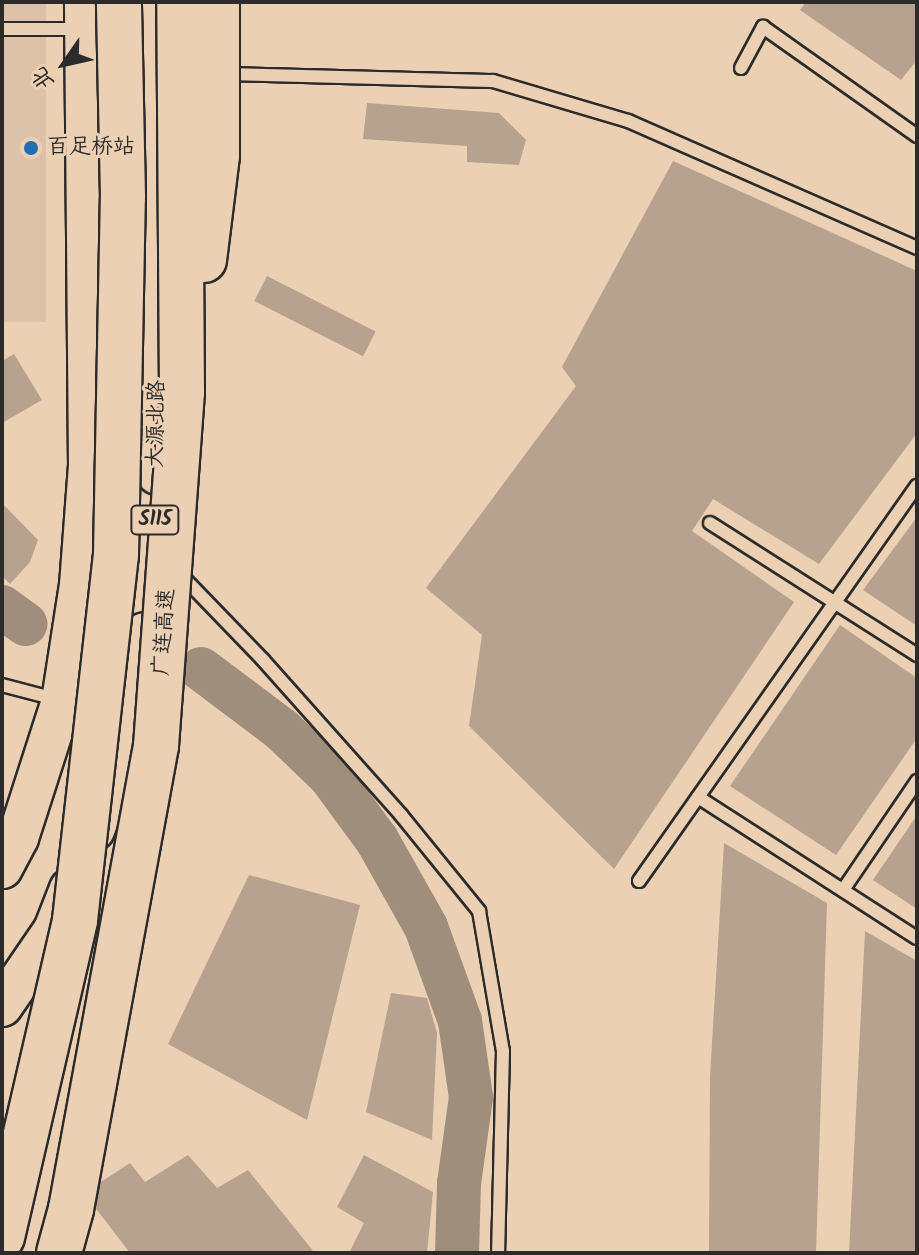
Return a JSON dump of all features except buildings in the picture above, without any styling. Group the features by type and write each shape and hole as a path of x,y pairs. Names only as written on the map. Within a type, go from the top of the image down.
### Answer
{"highway":[{"path":"2,1237 75,920 116,555 123,197 119,2"},
{"name":"广连高速","path":"59,1253 71,1209 156,746 182,392 179,2"},
{"path":"176,481 217,155 217,2"}],"main road":[{"name":"大源北路","path":"2,1006 54,930 121,760 139,687 158,458 154,2"},
{"path":"2,868 18,838 62,701 80,585 89,466 84,16"}],"lane":[{"path":"2,29 84,16"},
{"path":"741,68 763,27 917,136"},
{"path":"154,74 493,81 628,121 917,248"},
{"path":"639,881 917,486"},
{"path":"710,523 917,655"},
{"path":"153,546 263,660 401,815 479,911 503,1051 498,1253"},
{"path":"2,685 62,701"},
{"path":"843,890 917,781"},
{"path":"698,797 917,938"}],"shaded area":[{"path":"2,2 46,2 46,322 2,322"}],"waterway":[{"path":"2,607 25,624"},
{"path":"201,669 281,729 330,776 377,840 426,927 460,1021 471,1097 459,1183 457,1253"}],"place":[{"name":"百足桥站","path":"31,148"}]}
